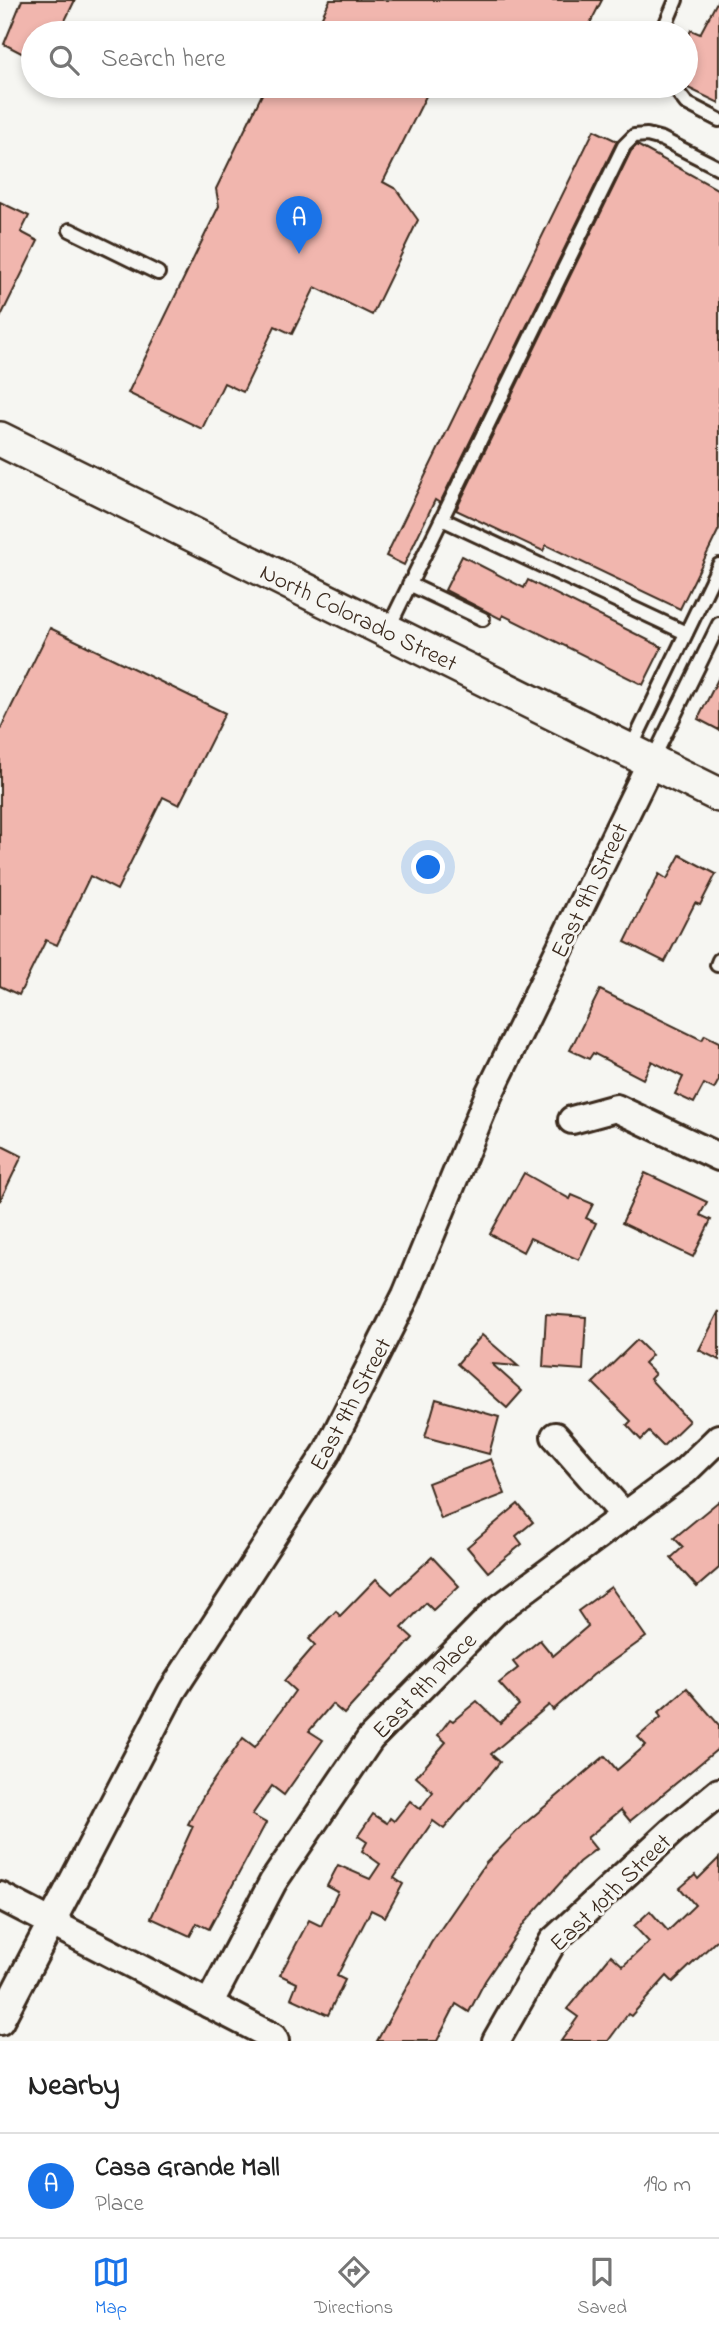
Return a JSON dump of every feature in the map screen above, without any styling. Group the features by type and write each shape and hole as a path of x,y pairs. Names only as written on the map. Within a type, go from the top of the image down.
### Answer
{"street":[{"name":"North Colorado Street","path":"0,439 719,795"},
{"name":"East 9th Street","path":"0,2021 50,1920 172,1691 326,1454 406,1295 489,1094 640,757"},
{"path":"572,1120 616,1108 719,1157"},
{"path":"555,1436 625,1516"},
{"name":"East 9th Place","path":"209,2004 273,1882 370,1739 496,1611 685,1471 719,1438"},
{"name":"East 10th Street","path":"496,2041 553,1941 672,1831 719,1792"},
{"path":"0,1896 273,2037 275,2041"}],"lane":[{"path":"667,21 677,0"},
{"path":"682,98 686,103 719,120"},
{"path":"387,631 625,146 634,136 647,135 719,168"},
{"path":"70,230 158,273"},
{"path":"442,519 686,634"},
{"path":"640,757 686,634 719,565"},
{"path":"409,583 483,620"},
{"path":"640,757 717,633"}],"building":[{"path":"22,0 75,0 65,21 21,21 21,53 4,44"},
{"path":"330,0 602,0 591,21 320,21"},
{"path":"719,0 719,103 698,93 698,33 700,34"},
{"path":"260,98 425,98 383,182 396,189 418,220 372,315 315,287 292,334 275,326 243,392 224,383 202,429 128,393 219,206 216,189"},
{"path":"594,130 617,141 440,503 435,500 404,565 386,556"},
{"path":"637,145 719,190 719,529 680,609 546,545 543,551 456,510 631,151"},
{"path":"0,202 29,216 21,232 38,241 0,318"},
{"path":"462,556 524,588 528,580 662,647 643,685 503,615 501,619 445,590"},
{"path":"50,628 225,713 179,805 163,797 117,890 90,876 57,945 46,940 19,995 0,986 0,730"},
{"path":"719,677 719,730 698,719"},
{"path":"680,855 716,874 700,905 695,903 665,962 625,942 659,874 667,879"},
{"path":"600,990 702,1040 705,1035 719,1042 719,1080 714,1089 704,1084 694,1103 675,1094 683,1077 652,1061 643,1079 593,1053 589,1059 570,1050"},
{"path":"0,1145 22,1156 0,1201"},
{"path":"524,1173 570,1199 572,1195 593,1204 586,1218 596,1223 579,1260 530,1238 523,1252 490,1234"},
{"path":"645,1173 707,1202 700,1215 711,1220 693,1257 622,1223"},
{"path":"719,1311 719,1360 699,1350"},
{"path":"546,1314 586,1317 583,1370 543,1367"},
{"path":"482,1335 518,1366 492,1364 522,1391 507,1408 457,1364"},
{"path":"637,1340 652,1355 644,1363 655,1374 650,1379 689,1421 663,1446 649,1432 641,1440 627,1425 631,1421 593,1383"},
{"path":"436,1399 499,1417 489,1454 425,1437"},
{"path":"491,1459 505,1494 441,1519 428,1483"},
{"path":"719,1501 719,1568 697,1587 671,1558 683,1547 674,1538"},
{"path":"518,1504 533,1522 516,1536 522,1544 488,1572 467,1547"},
{"path":"432,1557 459,1586 433,1610 426,1603 402,1628 413,1638 344,1714 332,1704 309,1731 323,1740 284,1795 272,1786 252,1815 266,1823 209,1929 197,1923 190,1936 151,1918 193,1826 188,1824 206,1791 243,1738 255,1747 295,1691 284,1681 315,1645 309,1639 336,1611 340,1616 376,1579 392,1594"},
{"path":"611,1587 646,1637 593,1675 553,1710 549,1705 491,1754 500,1762 444,1829 433,1821 394,1878 403,1884 385,1917 371,1910 337,1976 345,1980 328,2015 291,1998 297,1983 280,1975 309,1920 321,1926 338,1892 327,1886 338,1865 370,1879 380,1864 362,1851 367,1842 358,1836 373,1814 387,1823 390,1818 394,1821 410,1801 420,1809 433,1792 416,1777 446,1742 438,1735 450,1719 453,1721 477,1701 500,1723 519,1705 499,1683 518,1668 513,1662 540,1640 553,1656 588,1626 578,1611"},
{"path":"687,1688 719,1725 719,1748 630,1821 621,1810 587,1838 596,1849 579,1862 525,1922 485,1981 469,2012 456,2004 437,2041 377,2041 431,1943 486,1863 523,1825 605,1756 617,1770 646,1745 638,1737 661,1717 658,1713"},
{"path":"719,1858 719,1938 673,1982 667,1976 631,2016 628,2014 608,2041 561,2041 578,2017 567,2009 611,1955 623,1966 649,1942 634,1926 650,1911 668,1931 695,1905 680,1888 695,1875 698,1879"}],"place":[{"name":"Casa Grande Mall","path":"299,254"}]}
